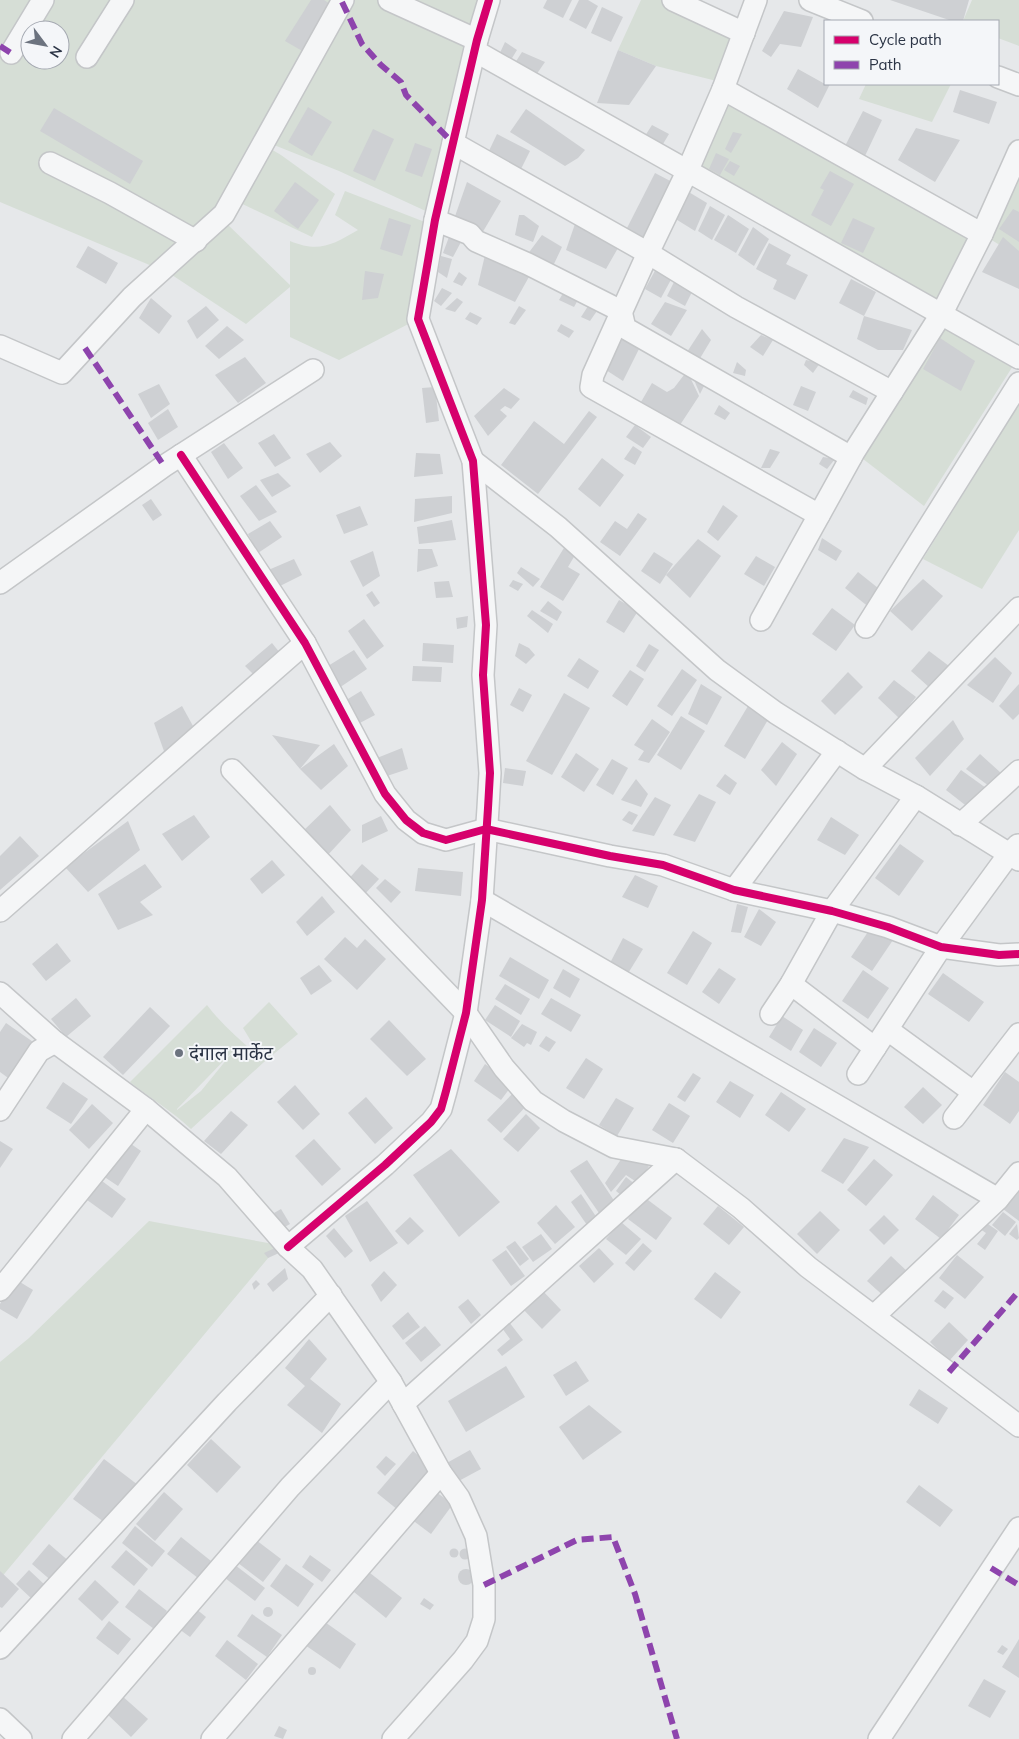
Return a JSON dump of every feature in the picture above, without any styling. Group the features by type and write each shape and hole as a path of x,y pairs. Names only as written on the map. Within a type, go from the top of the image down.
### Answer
{"street":[{"path":"11,53 43,0"},
{"path":"87,57 123,0"},
{"path":"0,346 62,373 132,297 224,214 343,0"},
{"path":"389,0 476,45 688,172 942,313 1019,358"},
{"path":"288,1247 386,1165 431,1122 441,1109 466,1013 482,900 490,773 483,675 486,625 473,462 418,319 435,220 476,45 489,0"},
{"path":"673,0 744,33"},
{"path":"756,0 723,89 688,172 621,311 593,375 591,387 819,515"},
{"path":"810,0 860,20"},
{"path":"999,77 1019,86"},
{"path":"723,89 982,234"},
{"path":"453,143 648,253 736,307 892,392"},
{"path":"761,620 851,457 942,313 982,234 1019,151"},
{"path":"50,164 110,193 196,241"},
{"path":"435,220 470,234 476,241 528,264 621,311 625,328 851,457"},
{"path":"0,583 181,455 313,370"},
{"path":"866,627 1019,384"},
{"path":"181,455 305,643 385,794 406,820 424,833 446,840 486,829 610,856 663,865 734,890 832,911 888,926 941,948 999,955 1019,954"},
{"path":"473,462 558,527 717,670 776,712 865,769 916,796 960,825 1016,852 941,948 858,1074"},
{"path":"865,769 1019,608"},
{"path":"0,911 305,643"},
{"path":"734,890 837,751"},
{"path":"232,770 466,1013 504,1068 533,1101 564,1121 614,1147 676,1159 741,1208 808,1267 1019,1425"},
{"path":"960,825 1019,771"},
{"path":"771,1014 791,984 832,911 916,796"},
{"path":"482,900 998,1199"},
{"path":"791,984 875,1048"},
{"path":"0,993 55,1042 146,1109 227,1177 288,1247 312,1269 391,1382 441,1474 459,1498 476,1536 484,1585 484,1619 476,1641 464,1660 394,1739"},
{"path":"888,1030 973,1092"},
{"path":"954,1118 1019,1034"},
{"path":"0,1110 40,1051 55,1042"},
{"path":"0,1290 146,1109"},
{"path":"403,1404 676,1159"},
{"path":"874,1316 998,1199 1019,1173"},
{"path":"0,1648 227,1402 331,1296"},
{"path":"73,1739 290,1487 391,1382"},
{"path":"212,1739 441,1474"},
{"path":"879,1739 1019,1528"},
{"path":"0,1719 21,1739"}],"shaded area":[{"path":"0,0 489,0 430,213 339,171 264,141 231,195 159,269 0,202"},
{"path":"641,0 673,0 744,33 726,83 982,234 943,313 1018,358 924,506 854,452 942,313 687,172 725,83 656,66 618,50"},
{"path":"972,0 1019,0 1019,46 999,38 999,20 963,20"},
{"path":"866,85 950,85 932,122 859,99"},
{"path":"264,145 335,194 312,237 234,200"},
{"path":"1019,152 1019,257 982,234"},
{"path":"345,191 430,224 418,319 339,360 290,337 290,287 246,324 169,273 223,220 290,285 290,241 300,245 325,246 358,230 335,215"},
{"path":"1019,404 1019,530 982,589 923,559"},
{"path":"269,1002 298,1034 264,1062 191,1129 130,1082 207,1005 226,1027 262,1059 243,1028","holes":["236,1048 201,1091 177,1110"]},
{"path":"149,1221 279,1245 0,1579 0,1362 29,1338"}],"building":[{"path":"311,0 324,0 333,6 304,52 285,41"},
{"path":"547,0 572,0 563,18 543,8"},
{"path":"579,0 588,0 598,6 586,29 569,20"},
{"path":"890,0 969,0 963,20 949,20"},
{"path":"602,7 623,17 611,42 591,33"},
{"path":"784,11 813,17 801,47 780,44 771,57 762,51"},
{"path":"505,42 517,50 509,63 498,57"},
{"path":"618,50 656,66 629,105 597,103"},
{"path":"522,52 545,62 534,78 513,66"},
{"path":"798,69 824,85 830,85 818,108 787,89"},
{"path":"960,90 997,102 989,124 953,112"},
{"path":"308,107 332,122 312,156 288,142"},
{"path":"54,108 143,161 130,184 40,131"},
{"path":"526,109 585,150 578,158 565,166 510,132"},
{"path":"863,111 882,120 864,158 844,148"},
{"path":"652,125 669,134 660,149 643,139"},
{"path":"916,128 960,140 935,182 898,160"},
{"path":"373,129 394,139 375,181 353,171"},
{"path":"733,132 742,134 731,153 725,149"},
{"path":"497,134 530,151 520,171 487,155"},
{"path":"415,143 432,149 422,177 405,171"},
{"path":"716,153 729,159 720,175 709,169"},
{"path":"730,161 740,166 734,176 724,170"},
{"path":"830,171 854,184 831,226 811,215 824,190 820,188"},
{"path":"655,173 676,184 646,241 626,230"},
{"path":"295,182 319,200 298,229 274,211"},
{"path":"467,182 501,201 481,235 453,222"},
{"path":"687,191 707,203 695,231 674,218"},
{"path":"710,206 725,215 712,240 698,231"},
{"path":"1013,209 1019,212 1019,242 999,229"},
{"path":"519,215 524,215 539,226 533,242 515,235"},
{"path":"728,215 749,229 736,253 714,240"},
{"path":"389,218 411,225 402,256 380,249"},
{"path":"853,218 875,228 863,253 841,243"},
{"path":"576,221 618,248 606,269 566,250"},
{"path":"753,227 769,239 754,266 738,255"},
{"path":"542,235 562,247 553,266 527,255"},
{"path":"449,237 461,242 453,257 443,253"},
{"path":"1003,237 1019,251 1019,289 982,272"},
{"path":"769,243 791,255 786,264 808,275 795,300 773,289 777,280 756,269"},
{"path":"88,246 118,263 106,284 76,267"},
{"path":"485,255 530,275 515,302 478,285"},
{"path":"441,256 452,259 447,278 438,272"},
{"path":"657,267 673,276 661,298 645,289"},
{"path":"365,271 384,274 378,298 362,300"},
{"path":"459,272 467,278 462,286 453,282"},
{"path":"851,279 876,292 864,316 839,303"},
{"path":"674,282 692,292 685,306 667,296"},
{"path":"442,288 452,293 441,306 434,301"},
{"path":"565,290 579,298 574,307 559,300"},
{"path":"151,298 172,316 159,334 139,318"},
{"path":"457,298 463,302 455,312 445,309"},
{"path":"665,302 687,310 671,336 651,324"},
{"path":"590,303 599,308 590,321 581,317"},
{"path":"206,306 219,320 197,339 187,321"},
{"path":"519,306 526,310 515,325 509,323"},
{"path":"470,312 482,318 477,325 465,319"},
{"path":"864,316 912,330 903,350 878,350 857,339"},
{"path":"561,324 574,331 569,338 557,331"},
{"path":"227,326 244,340 219,359 205,346"},
{"path":"702,329 711,340 699,360 687,352"},
{"path":"624,335 641,345 623,381 606,370"},
{"path":"761,335 773,340 763,356 750,347"},
{"path":"940,338 975,361 961,391 923,369"},
{"path":"245,357 266,383 238,403 215,375"},
{"path":"806,360 820,363 813,373 804,365"},
{"path":"737,362 746,370 745,376 733,373"},
{"path":"687,371 699,396 680,425 641,402 652,383 667,392 674,388"},
{"path":"691,373 708,378 700,394"},
{"path":"159,384 170,404 151,418 138,394"},
{"path":"801,386 816,392 808,411 793,405"},
{"path":"435,387 439,421 426,423 422,388"},
{"path":"504,388 520,399 511,409 505,406 500,410 507,416 488,436 474,416"},
{"path":"853,390 868,398 866,405 849,397"},
{"path":"719,405 730,413 725,420 714,414"},
{"path":"168,409 178,427 158,440 148,423"},
{"path":"589,411 597,417 538,494 501,465 534,421 564,444"},
{"path":"635,425 651,437 643,448 626,437"},
{"path":"274,434 291,458 275,467 258,443"},
{"path":"330,442 342,456 320,473 306,454"},
{"path":"224,443 243,468 228,479 211,452"},
{"path":"633,446 642,452 635,465 624,459"},
{"path":"770,449 780,452 770,468 761,468"},
{"path":"416,453 440,454 443,474 414,477"},
{"path":"823,457 835,459 827,469 819,464"},
{"path":"602,458 624,475 600,507 578,489"},
{"path":"278,473 291,486 272,497 260,480"},
{"path":"256,485 277,512 259,521 240,496"},
{"path":"452,496 452,513 414,522 415,499"},
{"path":"151,499 162,515 153,521 142,505"},
{"path":"723,505 738,516 718,541 707,532"},
{"path":"360,506 368,525 344,534 336,515"},
{"path":"638,513 647,519 620,556 600,542 615,521 627,529"},
{"path":"452,520 456,540 419,544 417,527"},
{"path":"270,521 282,537 258,553 248,534"},
{"path":"822,538 842,551 836,561 818,550"},
{"path":"698,539 721,556 690,598 666,575"},
{"path":"567,543 578,550 568,567 580,574 563,601 540,587"},
{"path":"418,549 432,549 438,566 417,572"},
{"path":"373,551 380,576 363,587 350,561"},
{"path":"654,552 673,564 660,584 641,571"},
{"path":"756,556 775,567 764,586 744,574"},
{"path":"294,559 302,575 272,590 266,571"},
{"path":"521,567 540,579 533,587 517,573"},
{"path":"858,572 883,592 870,608 845,588"},
{"path":"923,579 943,596 912,631 890,611"},
{"path":"513,580 523,584 518,591 509,586"},
{"path":"449,581 453,597 436,598 434,582"},
{"path":"372,591 380,603 374,607 366,595"},
{"path":"619,600 638,611 624,633 606,622"},
{"path":"548,601 562,612 557,621 540,611"},
{"path":"832,608 855,625 836,651 812,634"},
{"path":"532,610 553,624 548,633 527,616"},
{"path":"468,616 467,627 457,629 456,618"},
{"path":"364,619 384,646 367,659 348,631"},
{"path":"272,643 284,658 258,679 245,666"},
{"path":"423,643 454,645 453,663 422,661"},
{"path":"519,643 529,648 535,655 526,664 515,656"},
{"path":"649,644 659,650 645,672 636,666"},
{"path":"354,650 367,669 336,690 323,669"},
{"path":"929,651 949,666 930,688 911,671"},
{"path":"995,657 1012,673 993,703 967,685"},
{"path":"579,658 599,671 588,689 567,676"},
{"path":"413,666 442,667 441,682 412,681"},
{"path":"682,669 697,680 672,716 657,706"},
{"path":"630,670 644,679 627,706 612,696"},
{"path":"848,672 863,687 835,715 821,701"},
{"path":"894,680 916,697 899,718 878,698"},
{"path":"701,684 722,697 707,725 688,714"},
{"path":"1019,684 1019,714 1013,720 999,706"},
{"path":"519,688 532,695 523,712 510,705"},
{"path":"361,691 375,715 356,725 343,702"},
{"path":"564,693 590,708 552,775 526,761"},
{"path":"182,706 193,726 165,754 154,723"},
{"path":"748,706 769,718 745,759 724,746"},
{"path":"681,716 705,731 681,770 657,755"},
{"path":"652,719 670,732 649,763 638,760 644,751 634,745"},
{"path":"953,720 964,739 930,776 915,758"},
{"path":"272,735 320,745 300,769"},
{"path":"782,742 797,754 776,786 761,770"},
{"path":"334,744 348,766 321,790 300,769"},
{"path":"402,748 408,769 378,779 372,760"},
{"path":"576,753 599,769 584,792 561,777"},
{"path":"980,754 1001,773 989,786 966,769"},
{"path":"612,759 628,768 613,795 596,785"},
{"path":"505,768 526,771 523,786 503,783"},
{"path":"961,770 986,788 969,808 946,790"},
{"path":"725,774 737,783 730,795 716,786"},
{"path":"636,779 648,794 641,807 621,800"},
{"path":"699,794 716,802 695,842 673,835"},
{"path":"655,797 671,805 654,836 632,831"},
{"path":"330,805 351,830 325,858 301,833"},
{"path":"629,811 638,815 632,825 622,820"},
{"path":"194,815 210,837 182,861 162,834"},
{"path":"381,816 388,831 362,843 362,825"},
{"path":"831,817 859,835 845,855 817,840"},
{"path":"128,821 140,850 88,892 65,867"},
{"path":"20,836 39,856 0,890 0,856"},
{"path":"900,844 924,861 899,896 875,878"},
{"path":"272,860 285,875 262,894 250,879"},
{"path":"145,864 162,887 140,902 153,915 118,930 98,894"},
{"path":"362,864 379,879 362,897 346,882"},
{"path":"418,868 463,872 461,896 415,891"},
{"path":"635,875 658,886 648,908 622,897"},
{"path":"385,879 401,892 391,903 376,888"},
{"path":"322,896 335,912 307,936 296,922"},
{"path":"737,904 748,907 741,933 731,932"},
{"path":"759,909 776,922 761,946 744,937"},
{"path":"872,926 893,940 872,971 851,957"},
{"path":"693,931 712,943 687,985 667,973"},
{"path":"345,937 357,948 365,939 386,959 357,990 324,959"},
{"path":"623,938 643,949 627,975 609,965"},
{"path":"57,943 71,961 46,981 32,964"},
{"path":"510,957 549,980 539,999 499,976"},
{"path":"319,965 332,981 311,995 300,978"},
{"path":"719,968 736,979 719,1004 702,992"},
{"path":"563,969 580,979 570,998 553,988"},
{"path":"863,970 889,988 868,1019 842,1001"},
{"path":"943,973 984,1002 969,1022 928,994"},
{"path":"505,984 530,999 521,1015 495,999"},
{"path":"76,998 91,1016 66,1037 51,1019"},
{"path":"551,998 581,1015 571,1032 541,1014"},
{"path":"495,1005 520,1021 511,1037 485,1020"},
{"path":"150,1007 170,1026 123,1075 103,1057"},
{"path":"782,1016 803,1030 791,1051 769,1037"},
{"path":"389,1020 426,1059 407,1076 370,1039"},
{"path":"6,1023 36,1044 11,1080 0,1072 0,1032"},
{"path":"522,1024 537,1032 531,1045 527,1043 524,1047 511,1038"},
{"path":"814,1028 837,1043 821,1067 799,1052"},
{"path":"546,1036 556,1042 549,1052 539,1046"},
{"path":"586,1058 603,1069 584,1099 566,1088"},
{"path":"485,1064 513,1084 501,1100 474,1081"},
{"path":"1005,1072 1019,1082 1019,1111 1010,1124 983,1105"},
{"path":"693,1073 701,1078 685,1102 677,1097"},
{"path":"730,1081 754,1095 740,1118 716,1102"},
{"path":"63,1082 88,1099 71,1124 46,1108"},
{"path":"295,1085 320,1114 303,1130 277,1102"},
{"path":"923,1087 942,1105 923,1124 904,1107"},
{"path":"516,1090 529,1103 501,1133 487,1120"},
{"path":"781,1092 806,1109 789,1132 765,1115"},
{"path":"366,1097 393,1128 375,1144 348,1113"},
{"path":"616,1098 634,1108 617,1136 599,1125"},
{"path":"669,1103 690,1116 673,1143 652,1130"},
{"path":"92,1104 113,1123 89,1149 69,1130"},
{"path":"231,1111 248,1125 221,1154 204,1141"},
{"path":"526,1114 540,1128 518,1152 503,1139"},
{"path":"844,1138 869,1147 843,1184 821,1171"},
{"path":"124,1139 141,1151 118,1186 100,1174"},
{"path":"314,1139 341,1169 322,1186 295,1156"},
{"path":"0,1141 13,1149 0,1168"},
{"path":"451,1149 500,1202 459,1237 413,1175"},
{"path":"626,1152 649,1166 638,1183 626,1175 611,1192 605,1183"},
{"path":"874,1159 893,1175 866,1206 847,1190"},
{"path":"587,1160 615,1202 599,1213 570,1171"},
{"path":"626,1177 636,1185 626,1199 616,1191"},
{"path":"98,1178 126,1199 112,1218 83,1197"},
{"path":"1017,1189 1019,1190 1019,1221 1003,1209"},
{"path":"581,1194 597,1218 587,1225 571,1202"},
{"path":"933,1195 959,1215 941,1239 915,1219"},
{"path":"644,1197 672,1218 656,1240 628,1219"},
{"path":"367,1201 398,1243 370,1262 345,1216"},
{"path":"556,1205 575,1227 555,1244 537,1223"},
{"path":"718,1206 744,1227 729,1245 703,1224"},
{"path":"281,1209 290,1224 283,1228 274,1213"},
{"path":"820,1211 840,1230 817,1254 797,1234"},
{"path":"1003,1212 1016,1222 1005,1236 992,1225"},
{"path":"884,1215 899,1230 884,1245 869,1230"},
{"path":"410,1217 424,1231 408,1245 395,1231"},
{"path":"621,1222 641,1239 626,1255 606,1239"},
{"path":"985,1222 998,1231 985,1250 977,1244 986,1233 980,1229"},
{"path":"1017,1224 1019,1238 1017,1240 1009,1234"},
{"path":"334,1228 353,1251 345,1258 326,1236"},
{"path":"541,1234 552,1249 533,1262 522,1247"},
{"path":"515,1241 529,1259 520,1266 506,1247"},
{"path":"643,1243 652,1251 634,1271 625,1263"},
{"path":"275,1248 279,1253 268,1258 264,1253"},
{"path":"599,1248 614,1264 594,1283 579,1266"},
{"path":"506,1250 525,1276 511,1286 492,1260"},
{"path":"957,1255 984,1277 965,1299 939,1278"},
{"path":"891,1256 910,1274 887,1299 867,1281"},
{"path":"285,1268 288,1279 273,1292 267,1284"},
{"path":"384,1271 397,1285 381,1302 371,1285"},
{"path":"715,1272 741,1292 721,1319 694,1299"},
{"path":"15,1279 33,1290 17,1319 0,1309 0,1304"},
{"path":"256,1280 260,1284 254,1290 252,1284"},
{"path":"541,1289 561,1310 542,1329 522,1308"},
{"path":"943,1290 954,1298 945,1309 934,1301"},
{"path":"468,1299 481,1315 471,1324 458,1307"},
{"path":"408,1312 420,1327 403,1340 392,1326"},
{"path":"509,1322 523,1340 502,1356 497,1350 510,1339 502,1328"},
{"path":"949,1322 968,1340 949,1361 930,1342"},
{"path":"425,1326 441,1345 421,1362 405,1343"},
{"path":"309,1339 327,1359 310,1379 341,1404 322,1433 287,1405 305,1386 285,1368"},
{"path":"576,1361 589,1381 566,1396 553,1375"},
{"path":"506,1366 525,1397 466,1432 448,1401"},
{"path":"919,1389 948,1408 938,1424 909,1405"},
{"path":"589,1405 622,1432 583,1460 559,1427"},
{"path":"211,1439 241,1467 217,1493 187,1465"},
{"path":"470,1450 481,1469 455,1483 445,1464"},
{"path":"413,1451 433,1468 398,1510 377,1493"},
{"path":"386,1456 396,1464 385,1476 376,1467"},
{"path":"104,1459 138,1485 108,1525 73,1499"},
{"path":"919,1485 953,1510 940,1527 906,1502"},
{"path":"433,1490 453,1504 431,1534 411,1519"},
{"path":"164,1492 183,1509 155,1541 136,1524"},
{"path":"135,1526 165,1551 152,1567 122,1543"},
{"path":"181,1537 211,1561 198,1578 167,1554"},
{"path":"256,1540 281,1559 263,1582 238,1563"},
{"path":"49,1544 71,1563 54,1583 32,1564"},
{"path":"454,1548 459,1553 454,1558 449,1553"},
{"path":"463,1549 467,1549 470,1554 469,1558 463,1559 460,1556 460,1552"},
{"path":"126,1550 148,1569 134,1586 111,1567"},
{"path":"310,1555 331,1570 322,1582 302,1567"},
{"path":"286,1564 314,1584 298,1607 270,1586"},
{"path":"235,1565 265,1588 255,1601 225,1578"},
{"path":"466,1569 474,1577 466,1585 458,1577"},
{"path":"29,1570 46,1586 33,1600 16,1584"},
{"path":"0,1571 19,1589 2,1608 0,1607"},
{"path":"370,1573 402,1598 386,1618 354,1592"},
{"path":"95,1580 119,1602 102,1621 78,1599"},
{"path":"139,1589 167,1611 154,1629 125,1607"},
{"path":"424,1598 434,1605 430,1610 420,1604"},
{"path":"268,1607 273,1612 268,1617 263,1612"},
{"path":"195,1608 206,1617 190,1637 179,1629"},
{"path":"252,1614 282,1635 267,1657 237,1636"},
{"path":"322,1620 356,1644 340,1669 305,1645"},
{"path":"109,1621 131,1639 118,1655 96,1638"},
{"path":"1019,1639 1019,1678 1002,1667"},
{"path":"227,1640 258,1664 246,1680 215,1656"},
{"path":"1002,1645 1008,1649 1003,1655 997,1652"},
{"path":"312,1667 316,1671 312,1675 308,1671"},
{"path":"984,1679 1006,1691 990,1718 968,1706"},
{"path":"121,1695 148,1719 131,1737 105,1712"},
{"path":"279,1726 287,1730 283,1739 274,1736"}],"marked path":[{"path":"342,2 362,44 381,65 401,82 406,95 453,143"},
{"path":"0,46 11,53"},
{"path":"85,348 164,466"},
{"path":"949,1372 1019,1291"},
{"path":"484,1585 577,1540 613,1537 635,1594 677,1739"},
{"path":"991,1568 1019,1585"}],"cycle path":[{"path":"288,1247 385,1165 431,1122 441,1109 466,1013 482,900 490,773 483,675 486,625 473,461 418,319 435,220 477,40 489,0"},
{"path":"181,455 305,643 385,794 406,820 423,833 446,840 486,829 610,856 663,865 734,890 832,911 888,927 941,947 999,955 1019,954"}],"place":[{"name":"दंगाल मार्केट","path":"179,1053"}]}
